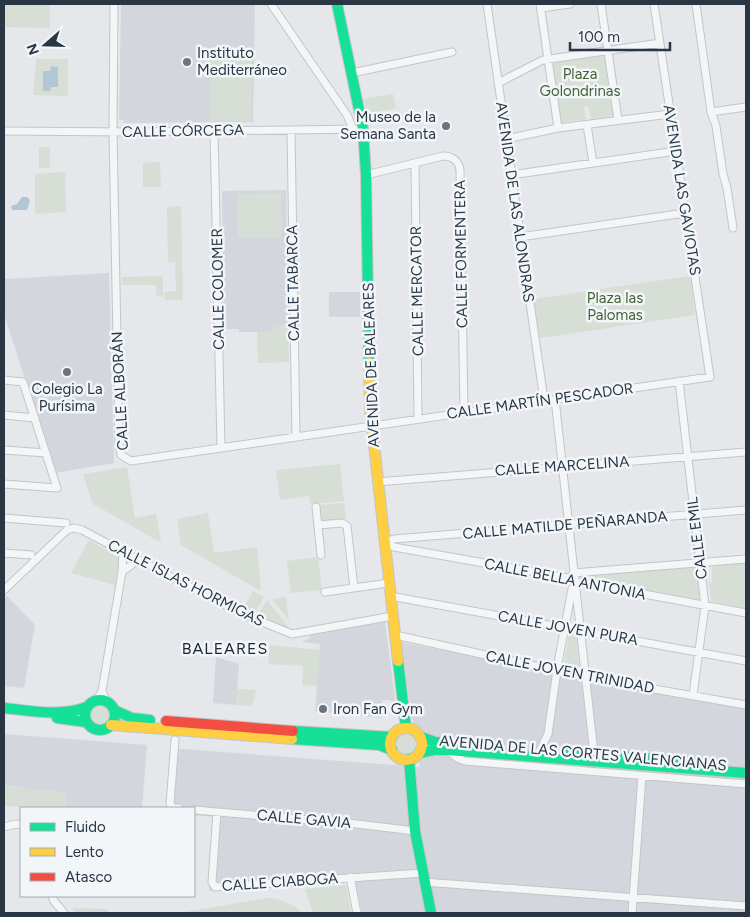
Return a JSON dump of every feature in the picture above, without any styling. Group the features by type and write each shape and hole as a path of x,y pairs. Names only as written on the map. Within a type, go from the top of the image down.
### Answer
{"main road":[{"name":"AVENIDA DE BALEARES","path":"337,4 352,73 358,129 366,175 371,425 406,728"},
{"path":"4,708 66,713 87,708 96,700 107,702 114,710 127,717 139,719 370,737 392,736 399,730 406,728 414,730 421,737 422,743 420,752 409,759 397,756 392,750 379,745 111,725"},
{"path":"87,708 86,722 89,726 98,730 103,730 111,725 115,715 114,710"},
{"path":"4,714 86,722"},
{"path":"392,736 392,750"},
{"name":"AVENIDA DE LAS CORTES VALENCIANAS","path":"421,737 444,743 746,766"},
{"name":"AVENIDA DE LAS CORTES VALENCIANAS","path":"420,752 447,750 746,773"},
{"path":"409,759 415,831 431,913"}],"street":[{"name":"CALLE ALBORÁN","path":"114,4 113,132 117,364 119,444 124,458 131,461 371,425"},
{"path":"271,4 358,129"},
{"name":"AVENIDA DE LAS ALONDRAS","path":"487,4 544,400"},
{"path":"558,128 541,6 570,4"},
{"path":"601,4 618,120"},
{"name":"AVENIDA LAS GAVIOTAS","path":"654,4 710,377"},
{"path":"696,4 711,112 716,126 733,228"},
{"path":"498,83 543,60 660,43"},
{"path":"352,73 452,52"},
{"path":"711,112 746,106"},
{"path":"506,139 558,128 670,114"},
{"path":"587,124 593,162"},
{"name":"CALLE CÓRCEGA","path":"4,131 113,132 358,129"},
{"name":"CALLE TABARCA","path":"291,130 296,436"},
{"name":"CALLE COLOMER","path":"214,131 221,448"},
{"path":"511,175 676,151"},
{"name":"CALLE FORMENTERA","path":"366,175 447,156 453,158 459,166 464,412"},
{"name":"CALLE MERCATOR","path":"415,164 418,418"},
{"path":"520,236 685,213"},
{"name":"CALLE MARTÍN PESCADOR","path":"371,425 710,377"},
{"path":"4,380 23,382 57,488 4,484"},
{"name":"CALLE EMIL","path":"679,381 705,606 693,695"},
{"path":"555,399 594,754"},
{"path":"4,415 35,418"},
{"path":"4,450 46,453"},
{"name":"CALLE MARCELINA","path":"377,482 746,452"},
{"path":"316,507 321,555"},
{"name":"CALLE MATILDE PEÑARANDA","path":"384,542 394,539 746,510"},
{"path":"4,518 66,523"},
{"path":"318,525 342,523 346,525 354,588"},
{"name":"CALLE ISLAS HORMIGAS","path":"4,590 70,528 82,530 238,612 292,634 393,616"},
{"name":"CALLE BELLA ANTONIA","path":"384,542 394,547 568,578 574,581 746,614"},
{"path":"96,700 102,691 122,572 123,551"},
{"path":"4,552 32,555"},
{"path":"573,573 746,559"},
{"path":"122,572 138,560"},
{"path":"540,750 548,734 564,627 574,581"},
{"path":"325,592 389,583"},
{"name":"CALLE JOVEN PURA","path":"390,596 746,661"},
{"name":"CALLE JOVEN TRINIDAD","path":"395,635 585,676 746,706"},
{"path":"102,691 107,702"},
{"path":"172,807 170,804 175,740"},
{"name":"AVENIDA DE LAS CORTES VALENCIANAS","path":"447,750 466,761 746,784"},
{"path":"632,913 642,776"},
{"name":"CALLE GAVIA","path":"195,810 415,831"},
{"name":"CALLE CIABOGA","path":"217,812 212,882 214,886 350,877 424,877 633,898 746,906"},
{"path":"4,827 20,825"},
{"path":"350,877 357,913"},
{"path":"52,897 64,913"}],"shaded area":[{"name":"Instituto Mediterráneo","path":"121,4 255,4 253,122 124,123 123,120 119,120"},
{"path":"286,190 288,324 273,324 273,332 239,332 239,329 224,329 222,191"},
{"name":"Colegio La Purísima","path":"109,273 114,463 55,473 4,314 4,279"},
{"path":"329,292 360,292 360,317 329,317"},
{"path":"7,596 35,625 24,688 4,686 4,599"},
{"path":"385,622 396,705 390,700 382,700 382,718 315,711 320,644 301,642 309,639 312,632"},
{"path":"400,642 746,709 746,913 362,913 355,880 209,891 212,817 195,815 195,807 166,807 170,748 420,767"},
{"path":"216,657 239,664 236,705 213,703"},
{"path":"4,734 147,745 142,807 24,807 25,788 4,786"}],"green space":[{"path":"4,4 50,4 50,28 4,27"},
{"path":"210,55 252,55 251,121 210,121"},
{"name":"Plaza Golondrinas","path":"604,55 613,116 591,119 588,106 584,107 586,119 561,122 553,63"},
{"path":"36,59 68,59 68,96 33,95"},
{"path":"393,94 396,108 367,114 364,99"},
{"path":"39,147 50,147 50,168 39,168"},
{"path":"160,162 161,187 143,187 143,163"},
{"path":"65,172 66,212 35,214 35,174"},
{"path":"281,193 282,237 237,238 237,194"},
{"path":"181,206 183,300 165,300 164,292 176,291 175,262 168,262 167,207"},
{"path":"163,276 163,297 156,296 156,285 122,285 122,277"},
{"name":"Plaza las Palomas","path":"690,276 695,315 541,338 539,336 534,299"},
{"path":"273,324 288,324 289,362 258,363 257,332 273,332"},
{"path":"340,464 344,501 310,504 309,496 280,500 276,470"},
{"path":"127,467 135,518 156,514 161,540 158,541 93,505 83,474"},
{"path":"344,503 346,519 321,522 319,505"},
{"path":"208,513 214,553 257,547 261,591 181,545 177,519"},
{"path":"89,540 118,557 115,585 71,573"},
{"path":"318,557 322,590 291,593 287,561"},
{"path":"746,562 746,608 711,601 709,582 712,582 712,564"},
{"path":"696,566 700,600 589,578 591,575"},
{"path":"253,591 264,597 254,615 242,611"},
{"path":"286,597 289,620 272,599"},
{"path":"267,600 287,625 288,629 257,616"},
{"path":"569,634 576,635 578,668 564,666"},
{"path":"270,645 320,650 317,686 302,685 303,666 268,664"},
{"path":"237,689 256,690 253,703 249,706 236,705"},
{"path":"96,704 104,704 111,711 111,719 104,726 96,726 89,719 89,711"},
{"path":"402,733 410,733 417,740 417,748 410,755 402,755 395,748 395,740"},
{"path":"4,787 25,788 24,807 4,806"},
{"path":"26,789 67,792 65,807 25,807"},
{"path":"346,885 351,913 313,913 305,889"},
{"path":"267,898 286,902 302,913 179,913"},
{"path":"71,908 107,909 108,913 75,913"}],"water":[{"path":"51,66 58,67 58,87 51,87 50,91 43,91 43,71 50,71"},
{"path":"22,197 27,197 30,200 27,210 12,210 11,206 17,204"}],"traffic: fast":[{"path":"337,4 363,129 366,175 369,363"},
{"path":"398,661 406,728"},
{"path":"100,700 111,704 115,715 111,726 100,730 89,726 85,715 89,704 100,700"},
{"path":"4,708 56,713 87,707"},
{"path":"114,710 132,718 150,720"},
{"path":"57,718 86,722"},
{"path":"293,731 392,737"},
{"path":"421,737 435,742 454,744"},
{"path":"292,739 379,745 392,750"},
{"path":"419,753 447,750 746,773"},
{"path":"568,752 705,763"},
{"path":"409,759 415,831 431,913"}],"traffic: slow":[{"path":"369,363 370,408 398,661"},
{"path":"111,725 292,739"},
{"path":"406,728 417,733 422,744 417,755 406,760 395,755 390,744 395,733 406,728"}],"traffic: jam":[{"path":"166,721 293,731"}],"place":[{"name":"Instituto Mediterráneo","path":"187,62"},
{"name":"Museo de la Semana Santa","path":"446,126"},
{"name":"Colegio La Purísima","path":"67,372"},
{"name":"Iron Fan Gym","path":"323,709"}],"district":[{"name":"BALEARES","path":"225,648"}]}
